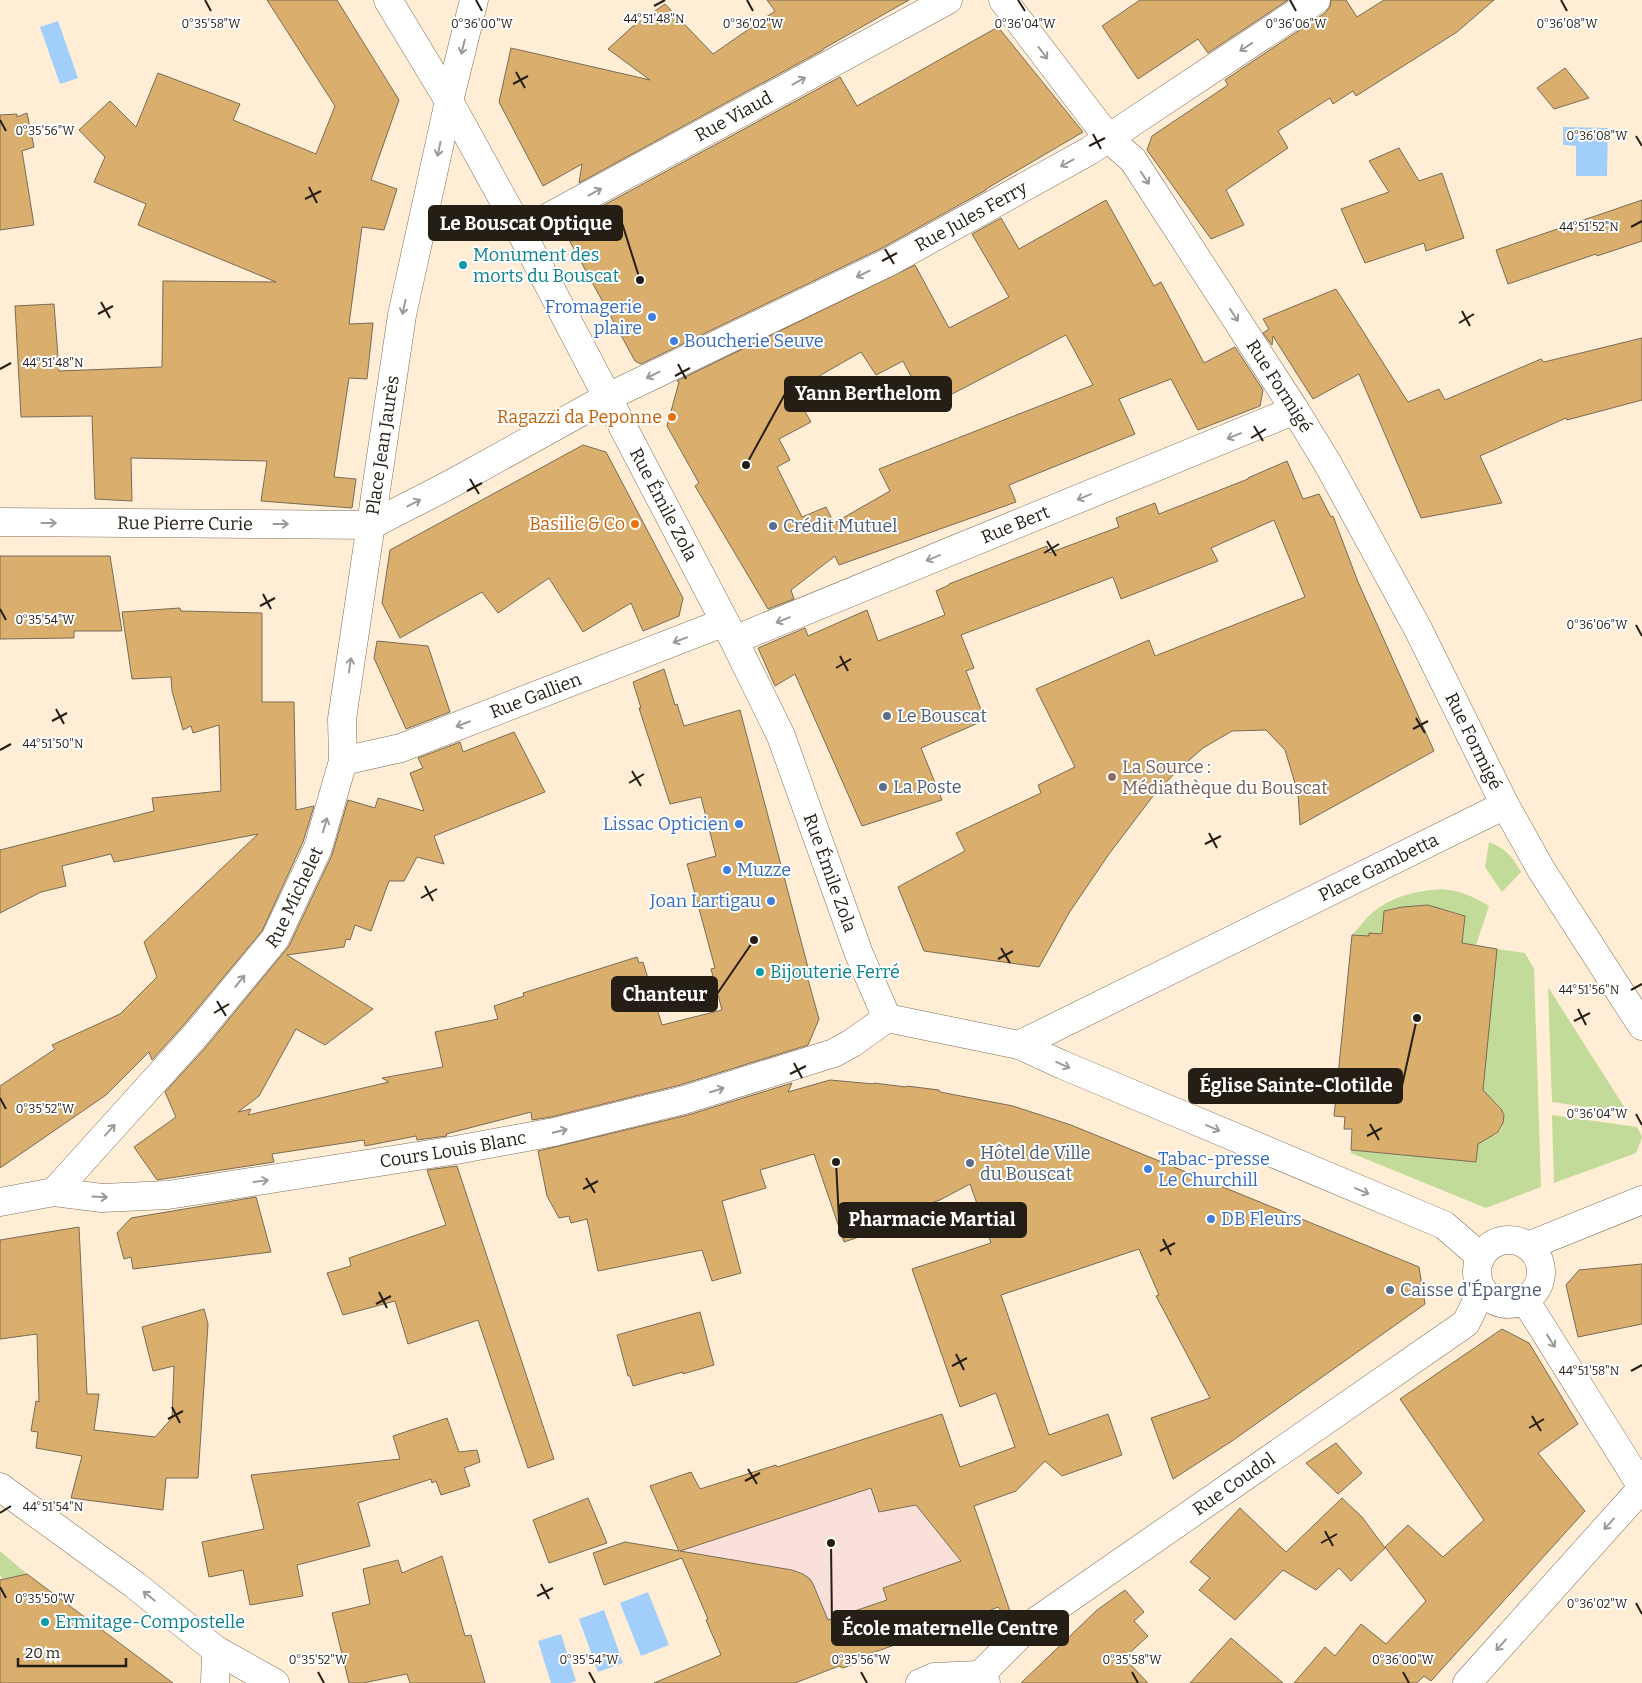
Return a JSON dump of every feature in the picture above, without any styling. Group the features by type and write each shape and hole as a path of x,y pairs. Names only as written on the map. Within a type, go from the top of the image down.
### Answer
{"street":[{"name":"Rue Émile Zola","path":"388,0 449,101 521,232 729,631 780,736 859,954 887,1018"},
{"path":"449,101 474,0"},
{"name":"Rue Viaud","path":"521,232 948,0"},
{"name":"Rue Formigé","path":"1003,0 1109,139 1133,160 1296,410 1328,464 1413,621 1505,805"},
{"name":"Rue Jules Ferry","path":"608,397 888,262 1109,139 1316,0"},
{"name":"Place Jean Jaurès","path":"370,525 402,316 449,101"},
{"name":"Place Jean Jaurès","path":"370,525 449,485 608,397"},
{"name":"Rue Bert","path":"729,631 1296,410"},
{"name":"Rue Pierre Curie","path":"0,522 370,525"},
{"name":"Rue Michelet","path":"54,1192 194,1037 275,939 318,848 343,761 342,719 370,525"},
{"name":"Rue Gallien","path":"343,761 401,748 729,631"},
{"path":"1505,805 1542,871 1642,1026"},
{"name":"Place Gambetta","path":"1019,1045 1505,805"},
{"path":"887,1018 1019,1045 1444,1225 1481,1257"},
{"name":"Cours Louis Blanc","path":"0,1202 54,1192 102,1198 168,1195 446,1152 554,1132 684,1100 834,1053 852,1043 887,1018"},
{"path":"1528,1246 1642,1200"},
{"path":"1511,1240 1528,1246 1540,1264 1541,1274 1533,1293 1525,1300 1516,1304 1497,1303 1489,1298 1482,1290 1476,1274 1481,1257 1486,1250 1494,1244 1511,1240"},
{"name":"Rue Coudol","path":"979,1680 1029,1626 1466,1322 1482,1290"},
{"path":"1467,1683 1642,1488 1525,1300"},
{"path":"0,1487 135,1585 216,1650 275,1683"},
{"path":"215,1683 216,1650"},
{"path":"920,1683 934,1677 979,1680"}],"shaded area":[{"path":"942,1414 1008,1604 979,1615 979,1620 945,1630 944,1628 863,1656 864,1660 843,1668 708,1619 650,1486 691,1472 700,1489 776,1465 778,1467"}],"green space":[{"path":"1489,842 1500,847 1508,854 1521,872 1502,892 1485,867"},
{"path":"1442,889 1466,894 1489,906 1476,945 1461,943 1465,916 1425,906 1384,911 1383,921 1386,922 1384,934 1370,933 1369,936 1352,935 1368,916 1387,903 1404,895"},
{"path":"1497,949 1525,953 1534,969 1541,1187 1486,1208 1351,1153 1351,1150 1476,1162 1479,1138 1494,1135 1501,1129 1504,1116 1501,1108 1493,1101 1482,1099"},
{"path":"1548,987 1628,1113 1552,1102"},
{"path":"1552,1115 1637,1127 1642,1137 1636,1153 1554,1183"},
{"path":"0,1551 27,1574 3,1579 0,1575"}],"water":[{"path":"58,21 78,78 60,84 40,27"},
{"path":"1563,127 1608,128 1607,176 1576,176 1576,146 1563,145"},
{"path":"648,1592 669,1645 641,1656 620,1603"},
{"path":"604,1610 623,1663 598,1672 579,1619"},
{"path":"561,1634 576,1681 551,1683 538,1641"}],"building":[{"path":"267,0 337,0 399,100 371,180 397,189 384,230 362,227 349,324 373,323 367,379 349,378 334,477 356,479 352,508 261,501 267,461 131,458 132,501 95,499 92,416 21,417 15,306 54,304 59,371 162,367 163,281 276,282 138,225 146,204 94,182 105,157 79,130 110,101 136,127 158,73 240,104 233,120 316,154 335,106"},
{"path":"767,0 909,0 823,50 579,183 582,164 543,186 499,102 511,48 650,80 608,49 632,27 665,4 713,54 775,11"},
{"path":"1140,0 1288,0 1208,53 1198,39 1138,79 1102,26"},
{"path":"1331,0 1346,0 1357,17 1384,0 1494,0 1457,32 1356,96 1353,91 1333,104 1330,98 1278,131 1288,148 1226,190 1244,225 1211,239 1147,150 1152,136 1228,85 1225,80 1325,13 1330,7"},
{"path":"998,27 1083,132 986,190 882,248 641,364 635,361 568,238 571,223 840,77 857,106"},
{"path":"1565,68 1589,98 1554,109 1537,88"},
{"path":"27,113 34,147 22,151 34,225 0,230 0,115 17,114 17,117"},
{"path":"1399,148 1419,181 1442,173 1464,238 1426,251 1424,243 1365,263 1341,209 1389,192 1369,161"},
{"path":"1106,200 1154,286 1161,282 1204,363 1235,347 1263,390 1260,406 1198,430 1171,379 1119,399 1135,434 1009,485 1016,502 839,565 835,556 791,590 794,599 768,609 695,486 699,483 667,426 679,382 677,381 915,265 949,328 1009,297 972,234 1001,218 1019,249","holes":["1066,335 1093,385 879,469 890,491 834,523 826,507 802,517 777,467 790,460 779,439 811,422 793,391 861,352 876,375 903,361 927,407"]},
{"path":"1642,200 1642,241 1597,256 1596,254 1508,284 1496,250"},
{"path":"1336,289 1408,402 1439,389 1445,400 1541,359 1544,362 1642,338 1642,400 1567,420 1566,418 1480,456 1502,503 1421,518 1359,374 1313,399 1273,336 1272,345 1263,333 1269,329 1263,319"},
{"path":"583,445 606,452 683,598 679,616 643,631 631,603 583,632 549,578 498,613 482,592 400,638 382,603 390,550"},
{"path":"1287,461 1303,499 1319,494 1331,517 1333,516 1358,582 1434,751 1300,825 1298,793 1285,750 1266,730 1232,731 1203,748 1153,796 1109,854 1069,913 1039,967 924,951 898,887 965,851 956,833 1041,793 1038,785 1075,767 1036,689 1149,640 1155,656 1305,597 1274,520 1211,548 1218,561 1121,599 1113,577 961,635 974,668 966,671 985,720 921,748 942,800 862,826 795,674 775,686 758,648 805,628 808,636 867,610 878,641 945,615 936,591 949,584 1047,546 1049,553 1119,527 1116,518 1155,503 1159,514 1248,479"},
{"path":"0,556 110,556 122,631 74,631 74,638 0,639"},
{"path":"180,608 181,611 262,613 262,702 294,702 296,810 314,806 303,842 262,931 152,1060 149,1052 106,1095 0,1168 0,1086 55,1049 52,1045 120,1014 157,977 144,942 258,834 114,862 111,854 62,866 66,886 41,892 0,913 0,850 154,811 152,798 221,791 219,725 193,733 191,726 183,730 172,691 171,677 132,679 122,612"},
{"path":"377,641 428,646 450,712 406,729 374,658"},
{"path":"664,669 675,705 677,704 684,726 740,710 810,975 807,976 819,1019 808,1045 680,1085 551,1117 532,1120 531,1112 446,1134 447,1136 417,1140 416,1136 365,1146 364,1140 272,1154 274,1162 157,1180 134,1147 176,1117 165,1092 206,1047 289,946 332,855 348,800 375,808 378,798 424,811 410,773 423,768 418,758 460,742 463,752 514,732 545,792 434,836 444,864 417,857 404,881 389,881 371,931 355,925 350,940 346,939 344,947 287,955 373,1009 325,1045 296,1029 259,1096 238,1112 251,1109 248,1115 389,1082 382,1078 443,1067 435,1032 498,1019 494,1006 524,996 523,993 637,957 639,963 643,962 662,1025 722,1010 711,969 715,968 687,864 716,856 701,797 670,804 639,708 641,708 633,682"},
{"path":"1428,905 1465,916 1462,943 1497,949 1483,1090 1501,1109 1504,1115 1503,1123 1498,1132 1478,1144 1476,1162 1351,1150 1352,1129 1344,1129 1345,1117 1334,1116 1352,935 1369,936 1369,933 1382,934 1384,911 1402,907"},
{"path":"830,1080 907,1086 939,1090 940,1092 1013,1106 1071,1125 1419,1267 1425,1304 1232,1441 1173,1479 1151,1418 1210,1398 1156,1296 1159,1295 1139,1249 1001,1295 1049,1435 1108,1414 1122,1455 1062,1476 1045,1461 1016,1491 974,1506 1013,1620 1010,1622 998,1607 979,1615 979,1620 945,1630 944,1628 863,1656 864,1660 843,1668 839,1666 795,1683 654,1683 721,1655 682,1558 604,1585 593,1553 625,1542 679,1551 650,1486 691,1472 700,1489 776,1465 777,1467 942,1414 960,1467 1015,1447 996,1393 960,1407 912,1269 991,1243 970,1184 940,1200 916,1208 919,1217 844,1242 814,1154 760,1170 766,1188 722,1201 741,1273 712,1281 702,1250 598,1271 587,1219 571,1223 569,1216 559,1218 547,1196 538,1151 688,1115 792,1083 788,1092","holes":["871,1488 879,1512 916,1505 961,1561 883,1588 887,1600 828,1620 813,1584 803,1574 792,1570 680,1551"]},
{"path":"457,1166 554,1459 528,1468 478,1320 408,1344 395,1301 343,1315 327,1273 351,1266 349,1258 446,1225 427,1170"},
{"path":"256,1197 271,1252 133,1269 131,1257 124,1259 117,1233 131,1218"},
{"path":"79,1227 87,1394 99,1394 94,1430 155,1437 172,1418 174,1366 153,1371 142,1327 204,1309 208,1324 198,1478 166,1478 163,1510 71,1498 82,1456 36,1448 38,1432 31,1431 36,1401 39,1402 37,1334 0,1339 0,1240"},
{"path":"1642,1264 1642,1324 1578,1337 1566,1285 1579,1270"},
{"path":"700,1312 714,1365 633,1386 630,1376 628,1376 617,1335"},
{"path":"1502,1329 1529,1343 1578,1424 1538,1453 1585,1511 1431,1681 1424,1676 1417,1683 1294,1683 1325,1647 1335,1656 1361,1624 1386,1644 1426,1601 1385,1547 1408,1525 1443,1557 1484,1520 1400,1399"},
{"path":"447,1418 459,1452 477,1450 480,1462 464,1468 470,1486 441,1495 436,1481 432,1483 431,1479 358,1503 370,1546 297,1565 303,1596 250,1605 243,1570 209,1577 202,1542 264,1529 251,1475 400,1459 393,1436"},
{"path":"1336,1443 1362,1473 1338,1494 1306,1463"},
{"path":"588,1498 607,1543 549,1563 533,1520"},
{"path":"1342,1498 1362,1517 1385,1548 1351,1581 1339,1568 1316,1590 1283,1570 1235,1620 1199,1590 1210,1578 1190,1562 1240,1508 1286,1552"},
{"path":"442,1556 465,1636 471,1635 485,1683 410,1683 407,1674 363,1683 349,1683 332,1613 370,1604 363,1569 398,1560 402,1573"},
{"name":"Ermitage-Compostelle","path":"27,1574 173,1683 0,1683 0,1580"},
{"path":"1125,1590 1144,1612 1134,1621 1148,1636 1124,1658 1148,1683 1021,1683 1097,1610"},
{"path":"1231,1638 1283,1683 1190,1683"}],"place":[{"name":"Monument des morts du Bouscat","path":"463,265"},
{"name":"Le Bouscat Optique","path":"640,280"},
{"name":"Fromagerie plaire","path":"652,317"},
{"name":"Boucherie Seuve","path":"674,341"},
{"name":"Ragazzi da Peponne","path":"672,417"},
{"name":"Yann Berthelom","path":"746,465"},
{"name":"Basilic & Co","path":"635,524"},
{"name":"Crédit Mutuel","path":"773,526"},
{"name":"Le Bouscat","path":"887,716"},
{"name":"La Source : Médiathèque du Bouscat","path":"1112,777"},
{"name":"La Poste","path":"883,787"},
{"name":"Lissac Opticien","path":"739,824"},
{"name":"Muzze","path":"727,870"},
{"name":"Joan Lartigau","path":"771,901"},
{"name":"Chanteur","path":"754,940"},
{"name":"Bijouterie Ferré","path":"760,972"},
{"name":"Église Sainte-Clotilde","path":"1417,1018"},
{"name":"Pharmacie Martial","path":"836,1162"},
{"name":"Hôtel de Ville du Bouscat","path":"970,1163"},
{"name":"Tabac-presse Le Churchill","path":"1148,1169"},
{"name":"DB Fleurs","path":"1211,1219"},
{"name":"Caisse d'Épargne","path":"1390,1290"},
{"name":"École maternelle Centre","path":"831,1543"},
{"name":"Ermitage-Compostelle","path":"45,1622"}]}
